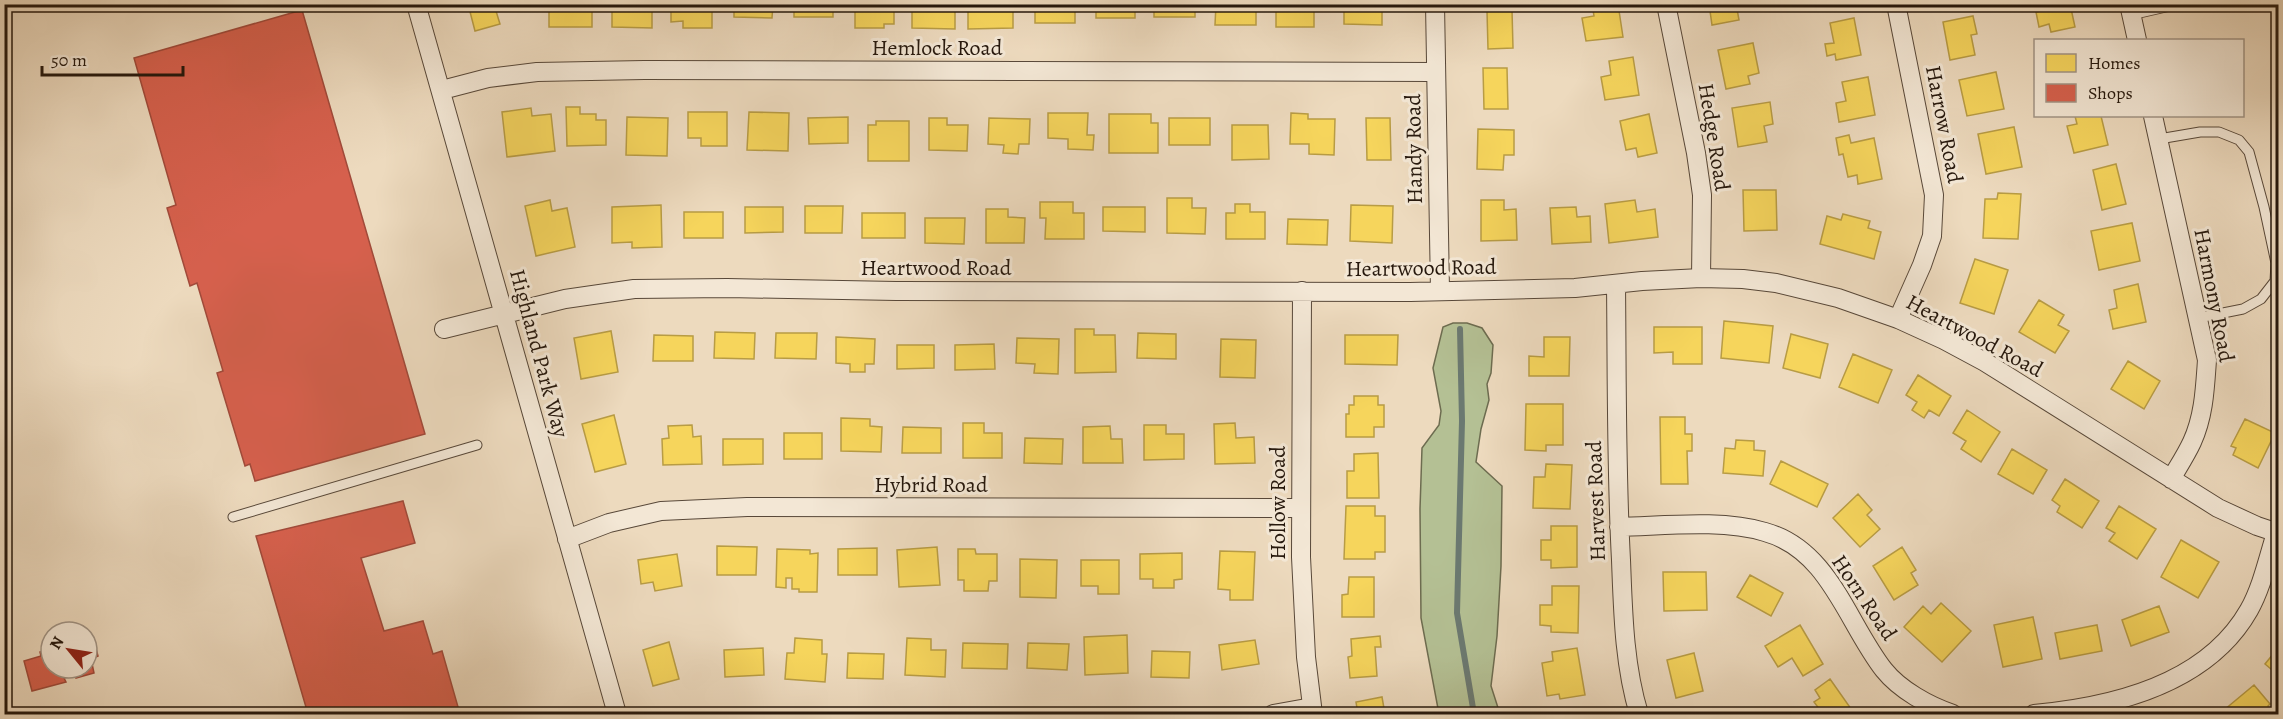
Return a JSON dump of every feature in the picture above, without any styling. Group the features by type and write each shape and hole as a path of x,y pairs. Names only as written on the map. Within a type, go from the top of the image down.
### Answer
{"street":[{"name":"Highland Park Way","path":"416,4 617,714"},
{"name":"Handy Road","path":"1435,4 1440,291"},
{"name":"Hedge Road","path":"1666,4 1696,153 1702,195 1701,278"},
{"name":"Harrow Road","path":"1896,4 1934,195 1932,236 1898,319"},
{"path":"2130,10 2137,39"},
{"name":"Hemlock Road","path":"442,90 488,78 537,72 644,70 1435,72"},
{"name":"Harmony Road","path":"2153,117 2207,360 2205,399 2192,443 2171,479"},
{"name":"Heartwood Road","path":"444,329 565,299 634,289 1440,291 1575,288 1701,278 1776,283 1838,298 1898,319 1944,340 1985,362 2218,508 2277,533"},
{"name":"Harvest Road","path":"1616,285 1619,527 1629,675 1640,714"},
{"name":"Hollow Road","path":"1302,291 1300,557 1312,711"},
{"name":"Hybrid Road","path":"567,539 609,523 662,511 747,507 1300,508"},
{"name":"Horn Road","path":"1619,527 1712,525 1766,532 1785,540 1806,555 1823,572 1846,605 1883,669 1895,681 1920,698 1953,714"},
{"path":"2034,714 2100,703 2140,692 2177,677 2204,661 2225,641 2255,598 2277,533"},
{"path":"1274,714 1312,711"}],"lane":[{"path":"2130,10 2179,4"},
{"path":"2159,140 2200,132 2219,132 2239,140 2249,152 2264,207 2276,263 2275,281 2261,299 2243,309 2199,318"},
{"path":"233,517 477,445"}],"green space":[{"path":"1453,323 1467,323 1482,328 1493,345 1491,373 1487,384 1489,400 1481,429 1476,462 1502,486 1501,566 1497,636 1491,686 1500,714 1439,714 1421,618 1422,448 1439,425 1441,411 1433,368 1443,327"}],"building: Homes":[{"path":"468,4 506,4 507,8 496,11 500,24 475,31"},
{"path":"549,4 592,4 592,27 549,27"},
{"path":"612,4 652,4 652,28 612,27"},
{"path":"671,4 712,4 712,28 683,28 683,21 671,22"},
{"path":"734,4 773,4 772,18 734,17"},
{"path":"794,4 833,4 833,17 794,17"},
{"path":"855,4 894,4 894,24 884,24 884,28 855,28"},
{"path":"912,4 955,4 955,29 912,28"},
{"path":"968,4 1013,4 1013,28 968,29"},
{"path":"1035,4 1075,4 1075,23 1035,23"},
{"path":"1096,4 1135,4 1135,18 1096,18"},
{"path":"1154,4 1195,4 1195,17 1154,17"},
{"path":"1216,4 1256,4 1256,25 1215,25"},
{"path":"1276,4 1314,4 1314,27 1276,27"},
{"path":"1344,4 1382,4 1382,25 1344,24"},
{"path":"1592,4 1618,4 1623,37 1586,41 1582,18 1594,16"},
{"path":"1709,4 1744,4 1745,7 1737,9 1739,20 1712,25"},
{"path":"2044,4 2070,4 2075,27 2051,32 2049,24 2039,27 2036,12 2045,10"},
{"path":"1512,10 1513,48 1488,49 1487,11"},
{"path":"1973,16 1977,34 1971,35 1975,55 1950,60 1943,22"},
{"path":"1854,18 1861,55 1836,60 1835,54 1827,56 1825,44 1834,43 1830,23"},
{"path":"1753,43 1759,73 1748,76 1750,84 1726,89 1718,50"},
{"path":"1633,57 1639,95 1605,100 1601,77 1611,75 1609,61"},
{"path":"1483,68 1507,68 1508,109 1484,109"},
{"path":"1996,72 2004,109 1967,116 1959,80"},
{"path":"1868,77 1875,115 1839,122 1836,103 1846,101 1842,82"},
{"path":"1770,102 1773,124 1764,126 1767,142 1738,147 1732,108"},
{"path":"566,107 580,107 580,114 596,114 596,120 606,120 606,145 567,146"},
{"path":"531,108 532,116 551,114 555,151 507,157 502,112"},
{"path":"688,112 727,112 727,146 701,146 701,138 688,138"},
{"path":"749,112 789,113 788,151 747,150"},
{"path":"1048,113 1088,113 1087,135 1094,135 1093,150 1068,149 1068,139 1048,138"},
{"path":"1291,113 1308,114 1308,119 1335,119 1334,155 1309,154 1309,144 1290,144"},
{"path":"1109,114 1151,114 1151,123 1158,123 1158,153 1109,153"},
{"path":"1649,114 1657,153 1638,157 1636,148 1626,150 1620,121"},
{"path":"627,117 668,118 667,156 626,155"},
{"path":"848,117 848,143 809,144 808,118"},
{"path":"2075,117 2101,117 2108,145 2074,153 2067,126 2077,124"},
{"path":"929,118 947,118 947,125 968,125 967,151 929,150"},
{"path":"989,118 1030,119 1029,144 1019,144 1018,154 1003,153 1004,145 988,144"},
{"path":"1169,118 1210,118 1210,145 1169,145"},
{"path":"1366,118 1390,118 1391,160 1367,160"},
{"path":"876,121 909,121 909,161 868,161 868,125 876,125"},
{"path":"1232,125 1268,125 1269,159 1232,160"},
{"path":"2014,127 2022,167 1986,174 1978,134"},
{"path":"1478,129 1514,130 1514,155 1504,155 1503,170 1477,169"},
{"path":"1849,135 1851,143 1874,138 1882,179 1858,184 1857,175 1848,177 1843,154 1839,155 1836,138"},
{"path":"2116,164 2126,204 2102,210 2093,170"},
{"path":"1743,190 1776,190 1777,230 1744,231"},
{"path":"1998,193 2021,194 2018,239 1983,238 1985,199 1997,199"},
{"path":"1167,198 1192,198 1192,208 1206,208 1205,234 1167,233"},
{"path":"550,200 552,211 567,208 575,247 536,256 525,206"},
{"path":"1481,200 1504,200 1504,210 1516,209 1517,240 1481,241"},
{"path":"1635,200 1637,212 1655,209 1658,237 1609,243 1605,204"},
{"path":"1040,202 1073,202 1073,213 1084,213 1084,239 1045,239 1046,218 1040,218"},
{"path":"1235,204 1250,204 1250,212 1265,212 1265,239 1226,239 1226,213 1235,213"},
{"path":"661,205 662,247 632,248 632,242 612,243 612,207"},
{"path":"1351,205 1393,206 1392,243 1350,241"},
{"path":"805,206 843,206 842,233 805,233"},
{"path":"745,207 783,207 783,232 745,233"},
{"path":"1103,207 1145,207 1145,232 1103,231"},
{"path":"1576,207 1577,217 1590,216 1591,242 1552,244 1550,208"},
{"path":"986,209 1008,209 1008,217 1025,218 1024,243 986,243"},
{"path":"684,212 723,212 723,238 684,238"},
{"path":"862,213 905,213 905,238 862,238"},
{"path":"1843,214 1870,221 1868,228 1881,232 1874,259 1820,244 1827,216 1841,220"},
{"path":"925,218 965,218 964,244 925,243"},
{"path":"1288,219 1328,220 1327,245 1287,244"},
{"path":"2132,223 2140,261 2099,270 2091,231"},
{"path":"1975,259 2008,270 1994,314 1960,303"},
{"path":"2138,284 2146,322 2113,329 2109,310 2117,308 2114,290"},
{"path":"2039,300 2064,315 2058,325 2069,331 2055,353 2019,332"},
{"path":"1724,321 1773,326 1769,363 1721,358"},
{"path":"1654,327 1702,327 1702,364 1673,364 1673,352 1654,353"},
{"path":"1075,329 1094,329 1094,335 1115,335 1116,372 1075,373"},
{"path":"611,331 618,372 581,379 574,338"},
{"path":"715,332 755,333 754,359 714,358"},
{"path":"776,333 817,333 816,359 775,358"},
{"path":"1138,333 1176,334 1176,359 1137,358"},
{"path":"1791,334 1828,344 1820,378 1783,368"},
{"path":"654,335 693,336 693,361 653,361"},
{"path":"1345,335 1398,335 1397,365 1345,364"},
{"path":"836,337 875,339 874,364 865,364 865,372 850,372 850,364 836,363"},
{"path":"1544,337 1570,337 1569,376 1529,376 1529,356 1544,357"},
{"path":"1017,338 1059,339 1058,374 1034,373 1035,364 1016,363"},
{"path":"1221,339 1256,340 1255,378 1220,377"},
{"path":"994,344 995,369 955,370 955,345"},
{"path":"897,345 934,345 934,368 897,369"},
{"path":"1853,354 1892,370 1878,403 1839,387"},
{"path":"2128,361 2160,381 2144,409 2111,389"},
{"path":"1918,375 1951,396 1939,416 1929,410 1924,418 1912,410 1917,402 1906,395"},
{"path":"1354,396 1378,396 1378,405 1384,405 1384,427 1374,427 1374,437 1346,437 1346,414 1349,414 1349,405 1354,405"},
{"path":"1526,404 1563,404 1563,445 1546,445 1546,451 1525,450"},
{"path":"1967,410 2000,432 1981,462 1961,449 1966,441 1953,433"},
{"path":"614,415 626,464 595,472 582,424"},
{"path":"1660,417 1685,417 1685,434 1692,434 1692,451 1687,451 1688,484 1661,484"},
{"path":"841,418 870,419 870,426 882,427 881,452 841,451"},
{"path":"2245,419 2275,433 2258,468 2233,455 2236,448 2231,446"},
{"path":"963,423 984,423 984,433 1002,433 1002,458 963,458"},
{"path":"1235,423 1236,438 1254,437 1255,463 1215,464 1214,424"},
{"path":"692,425 693,437 701,436 702,464 663,465 662,439 669,438 668,426"},
{"path":"1144,425 1166,425 1166,434 1184,434 1184,459 1144,460"},
{"path":"1110,426 1111,439 1122,439 1123,463 1083,463 1083,427"},
{"path":"903,427 941,428 941,453 902,453"},
{"path":"784,433 822,433 822,459 784,459"},
{"path":"1025,438 1063,439 1062,464 1024,463"},
{"path":"723,439 763,439 763,464 723,465"},
{"path":"1736,440 1754,441 1754,450 1765,451 1763,476 1723,473 1725,448 1735,449"},
{"path":"2012,449 2047,470 2033,494 1998,474"},
{"path":"1378,453 1379,498 1347,498 1347,471 1354,471 1354,454"},
{"path":"1781,461 1828,484 1817,507 1770,484"},
{"path":"1546,464 1572,465 1570,509 1533,508 1534,477 1545,477"},
{"path":"2065,479 2099,501 2082,528 2057,512 2060,506 2052,500"},
{"path":"1858,494 1872,510 1867,515 1880,529 1860,547 1833,518"},
{"path":"1346,506 1375,506 1375,516 1385,516 1385,552 1375,552 1375,559 1344,559"},
{"path":"2119,506 2156,529 2137,559 2109,541 2115,533 2106,528"},
{"path":"1551,526 1577,526 1577,567 1551,568 1551,560 1541,560 1541,540 1551,540"},
{"path":"2181,540 2219,562 2198,598 2161,577"},
{"path":"717,546 757,547 756,575 717,575"},
{"path":"937,547 940,585 899,587 897,550"},
{"path":"1902,547 1916,570 1911,573 1918,585 1894,600 1873,566"},
{"path":"877,548 877,575 838,575 838,549"},
{"path":"777,549 810,550 810,554 818,553 817,592 799,592 799,589 792,589 792,578 786,578 786,588 776,587"},
{"path":"958,549 975,549 976,554 997,554 997,581 989,581 988,591 964,591 964,580 958,580"},
{"path":"1220,551 1255,552 1253,600 1230,600 1230,590 1218,589"},
{"path":"1182,553 1182,579 1174,580 1174,588 1153,588 1153,579 1140,579 1140,554"},
{"path":"677,554 682,586 655,591 653,582 641,584 638,560"},
{"path":"1020,559 1057,560 1056,598 1020,597"},
{"path":"1081,560 1119,560 1119,594 1098,594 1098,586 1081,586"},
{"path":"1663,572 1706,572 1707,610 1664,611"},
{"path":"1750,575 1783,593 1771,616 1737,597"},
{"path":"1349,577 1374,577 1374,617 1342,617 1342,595 1348,594"},
{"path":"1552,586 1579,586 1578,633 1551,632 1551,626 1540,625 1540,605 1552,605"},
{"path":"1941,603 1971,631 1942,662 1904,627 1923,606 1931,614"},
{"path":"2159,606 2169,632 2131,646 2122,620"},
{"path":"2033,617 2042,659 2003,667 1994,625"},
{"path":"1800,625 1823,664 1803,676 1792,658 1778,667 1765,646"},
{"path":"2097,625 2102,651 2060,659 2055,633"},
{"path":"1127,635 1128,673 1085,675 1084,637"},
{"path":"1380,636 1381,647 1375,647 1377,676 1350,678 1348,657 1352,656 1351,639"},
{"path":"795,638 822,640 822,654 827,654 825,682 785,679 787,653 794,653"},
{"path":"907,638 931,639 931,650 946,650 945,677 905,675"},
{"path":"1255,640 1259,664 1222,670 1219,645"},
{"path":"669,642 679,679 653,686 643,650"},
{"path":"963,643 1008,644 1007,669 962,668"},
{"path":"1028,643 1069,644 1067,670 1027,668"},
{"path":"763,648 764,675 725,677 724,650"},
{"path":"1577,648 1585,695 1560,699 1559,694 1547,696 1542,663 1553,661 1552,652"},
{"path":"2278,648 2278,675 2265,664"},
{"path":"1152,651 1190,652 1189,678 1151,677"},
{"path":"848,653 884,654 883,679 847,678"},
{"path":"1694,653 1703,691 1676,698 1667,660"},
{"path":"1830,679 1854,713 1823,714 1814,702 1820,698 1815,690"},
{"path":"2254,685 2270,704 2268,706 2274,713 2228,714 2224,710"},
{"path":"1382,697 1385,714 1358,714 1356,702"},
{"path":"1724,708 1726,714 1702,714"},
{"path":"1590,709 1591,714 1570,714"}],"building: Shops":[{"path":"302,10 425,434 255,481 250,464 245,466 217,373 223,371 197,283 190,286 167,208 176,205 134,58"},
{"path":"403,501 415,543 361,558 384,631 423,621 433,654 442,651 460,714 308,714 256,536"},
{"path":"39,657 39,680 65,680 66,682 32,691 24,661"}],"waterway":[{"path":"1460,329 1462,421 1457,613 1474,714"}]}
